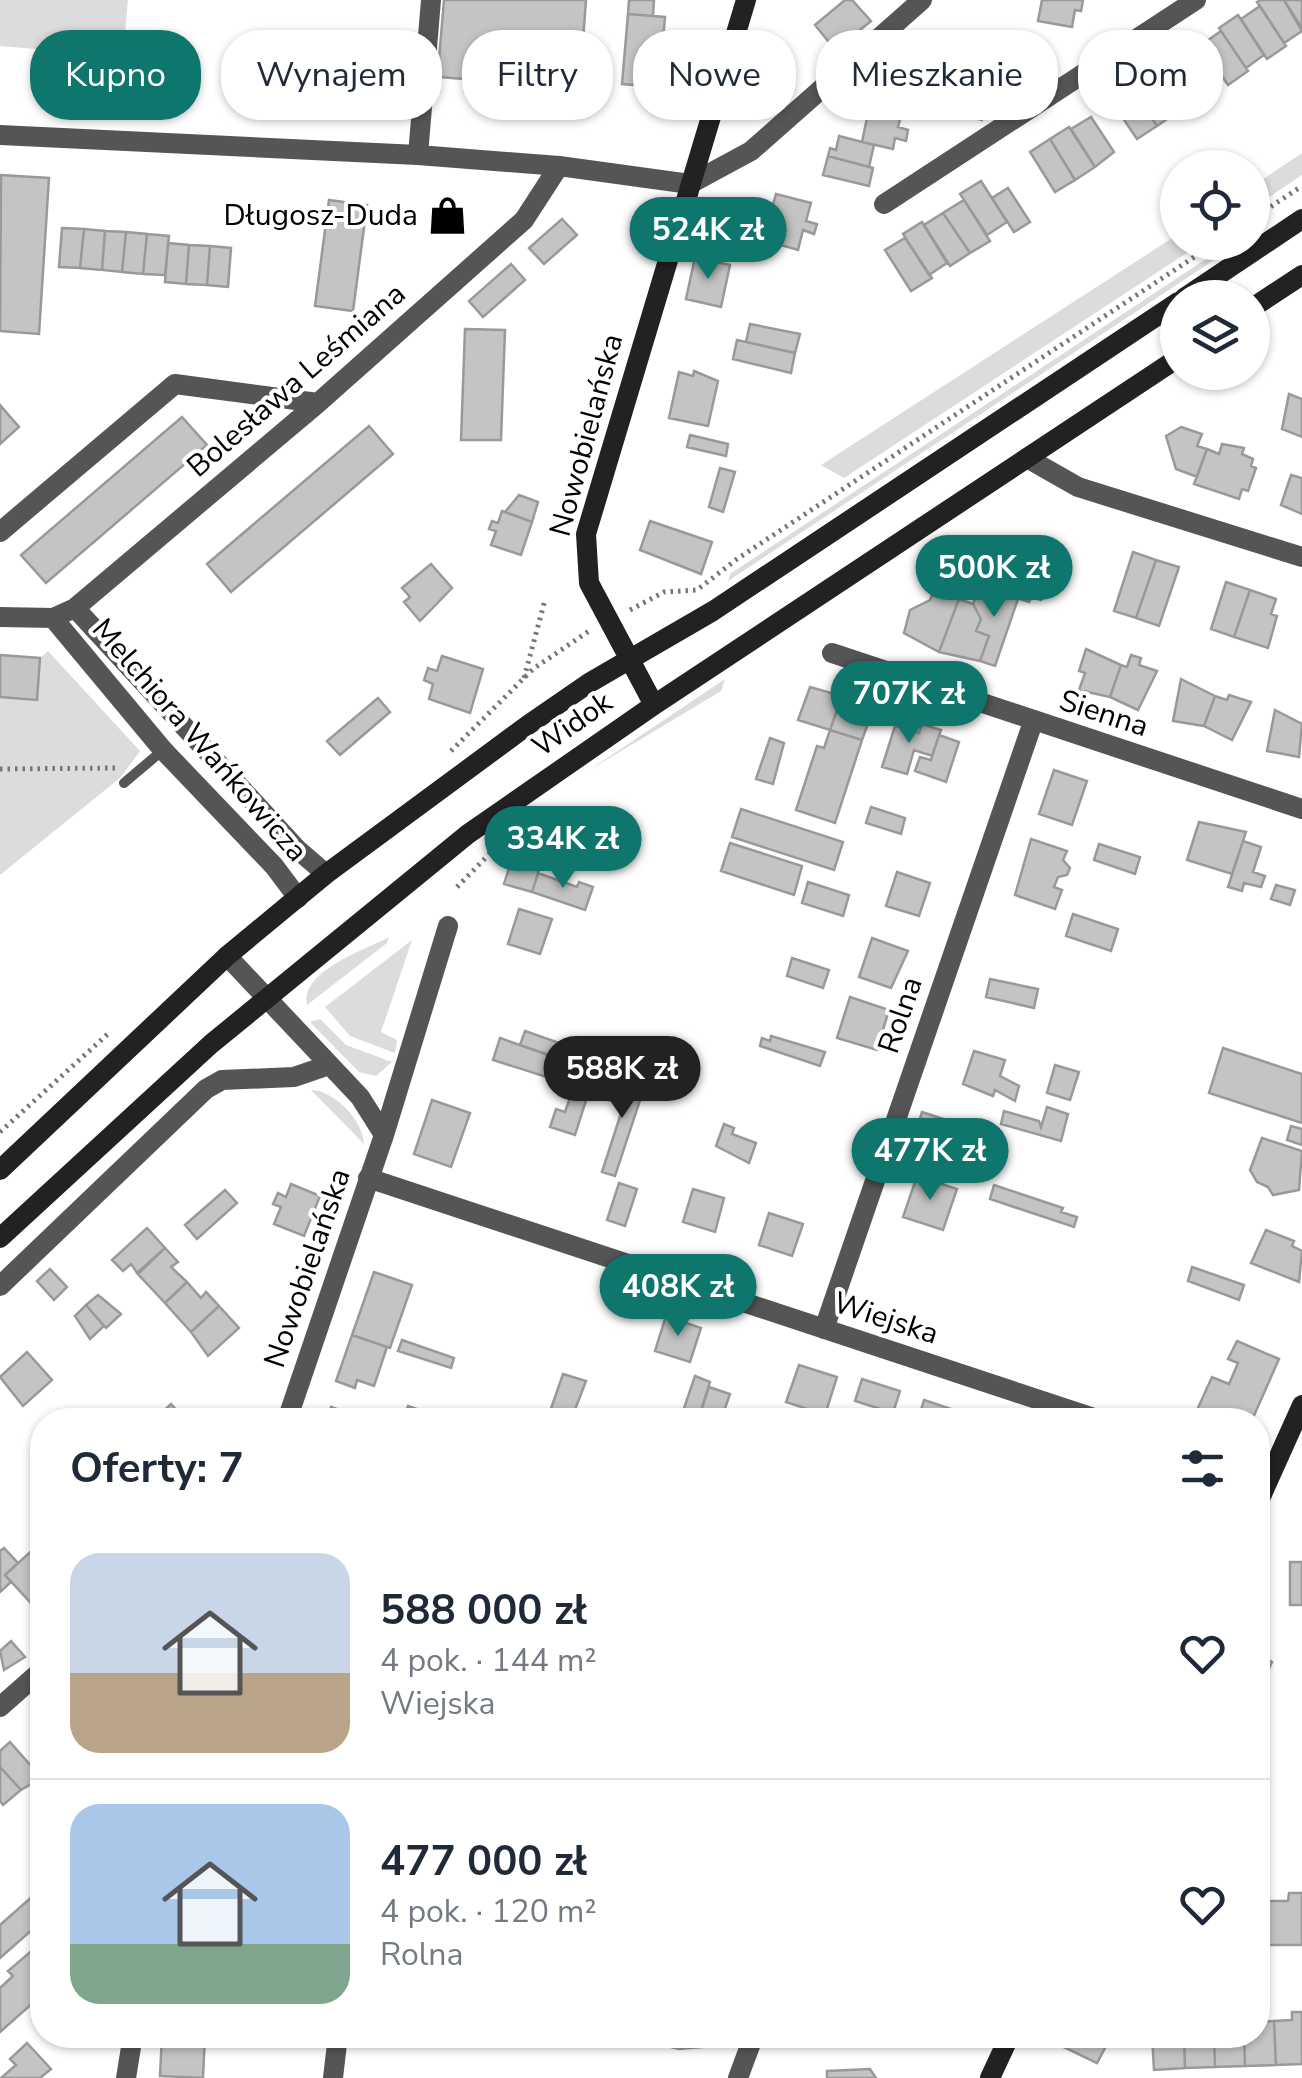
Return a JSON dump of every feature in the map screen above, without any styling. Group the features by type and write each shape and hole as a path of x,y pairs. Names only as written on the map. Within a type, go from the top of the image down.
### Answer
{"main road":[{"name":"Nowobielańska","path":"654,704 589,583 586,534 746,0"},
{"path":"1211,280 1302,220"},
{"path":"1270,296 1302,275"},
{"name":"Widok","path":"0,1170 226,956 326,874 528,725 728,602 1160,314"},
{"name":"Widok","path":"0,1238 139,1107 468,834 654,704 1160,370"},
{"path":"1270,1464 1302,1406"},
{"path":"990,2078 1004,2048"}],"street":[{"path":"418,155 431,0"},
{"path":"0,135 418,155 559,166 690,184 751,151 922,0"},
{"path":"884,204 1196,0"},
{"name":"Bolesława Leśmiana","path":"53,618 75,608 318,403 524,220 559,166"},
{"path":"0,532 175,384 318,403"},
{"path":"1027,458 1078,487 1302,556"},
{"name":"Melchiora Wańkowicza","path":"75,608 297,849 326,874"},
{"name":"Melchiora Wańkowicza","path":"0,617 53,618 162,750 274,866 298,898"},
{"name":"Sienna","path":"832,654 1302,809"},
{"name":"Rolna","path":"824,1329 1033,722"},
{"name":"Nowobielańska","path":"291,1408 384,1135 448,926"},
{"path":"226,956 360,1097 384,1135"},
{"path":"0,1286 206,1089 222,1080 294,1078 330,1065"},
{"name":"Wiejska","path":"368,1178 1064,1408"},
{"path":"0,1707 30,1681"},
{"path":"126,2078 131,2048"},
{"path":"333,2078 336,2048"},
{"path":"738,2078 749,2048"}],"lane":[{"path":"124,783 162,750"}],"path":[{"path":"1270,207 1302,186"},
{"path":"630,610 664,592 696,590 1189,260"},
{"path":"524,678 545,600"},
{"path":"0,769 141,768"},
{"path":"456,888 513,830"}],"shaded area":[{"path":"0,0 128,0 125,30 30,30 30,48 0,46"},
{"path":"1302,153 1302,175 1270,197 1270,175"},
{"path":"1160,246 1160,260 1176,260 844,478 821,465"},
{"path":"1204,260 1214,260 1184,280 1174,280"},
{"path":"1160,289 1160,296 728,581 730,574"},
{"path":"48,651 140,751 120,778 0,875 0,698 37,699 40,658"},
{"path":"725,679 721,691 588,771"},
{"path":"389,937 387,943 307,1005 313,982 324,972"},
{"path":"412,940 381,1032 397,1040 395,1053 350,1036 325,1007"},
{"path":"320,1019 346,1045 392,1062 376,1076 359,1072 310,1022"},
{"path":"311,1090 329,1095 346,1108 359,1126 364,1144"}],"building":[{"path":"444,0 586,0 584,30 462,30 462,79 442,77"},
{"path":"629,0 654,0 653,16 628,14"},
{"path":"845,0 852,0 871,21 860,30 819,30 815,25"},
{"path":"1042,0 1083,0 1081,11 1075,10 1072,27 1038,21"},
{"path":"1284,0 1302,31 1284,43 1257,2"},
{"path":"1284,0 1302,0 1302,28"},
{"path":"1260,6 1286,46 1267,59 1241,19"},
{"path":"628,14 665,17 664,30 633,30 633,85 622,84"},
{"path":"1238,15 1264,55 1246,68 1219,28"},
{"path":"1223,34 1248,71 1228,85 1223,78"},
{"path":"867,120 900,120 898,127 908,130 906,141 895,138 893,149 862,142"},
{"path":"1093,120 1114,152 1095,167 1071,129"},
{"path":"1124,120 1153,120 1157,126 1137,139"},
{"path":"1069,127 1095,167 1075,180 1050,139"},
{"path":"839,136 874,145 869,167 828,156 830,148 836,150"},
{"path":"1050,139 1075,180 1055,192 1030,152"},
{"path":"828,156 873,168 869,186 823,175"},
{"path":"1,175 49,178 39,334 0,331"},
{"path":"981,181 1007,222 987,235 960,194"},
{"path":"1008,188 1030,222 1014,232 992,198"},
{"path":"776,194 811,203 806,221 817,224 814,234 803,230 798,250 763,240"},
{"path":"329,200 367,205 353,311 315,306"},
{"path":"964,200 990,241 970,253 943,213"},
{"path":"438,209 458,210 457,233 437,232"},
{"path":"943,213 970,253 950,266 924,225"},
{"path":"562,219 577,235 544,264 529,248"},
{"path":"922,222 947,263 929,275 903,234"},
{"path":"62,228 84,229 80,268 59,267"},
{"path":"84,229 105,231 102,270 80,268"},
{"path":"105,231 126,232 122,272 102,270"},
{"path":"126,232 147,234 143,274 122,272"},
{"path":"147,234 169,236 165,275 143,274"},
{"path":"905,238 932,278 911,291 885,250"},
{"path":"168,243 189,245 186,284 165,282"},
{"path":"189,245 210,246 207,285 186,284"},
{"path":"210,246 231,248 228,287 207,285"},
{"path":"695,257 730,265 721,307 686,299"},
{"path":"511,264 525,280 483,317 469,301"},
{"path":"750,324 800,334 795,353 746,342"},
{"path":"465,329 505,330 501,440 461,440"},
{"path":"737,340 795,353 791,373 733,359"},
{"path":"694,371 718,381 708,426 669,418 679,372 693,376"},
{"path":"1289,394 1302,399 1302,437 1282,429"},
{"path":"0,405 19,427 0,444"},
{"path":"182,417 207,445 46,583 21,555"},
{"path":"369,426 393,454 231,592 207,564"},
{"path":"1181,427 1202,434 1197,446 1207,449 1197,477 1176,469 1166,436"},
{"path":"690,435 728,444 726,456 687,447"},
{"path":"1222,444 1244,448 1242,454 1253,459 1251,466 1256,468 1248,491 1242,489 1239,499 1194,484 1207,449 1219,454"},
{"path":"720,468 735,472 723,512 709,507"},
{"path":"1291,475 1302,478 1302,514 1281,505"},
{"path":"519,495 538,502 532,522 505,512"},
{"path":"502,511 532,522 521,555 491,545 496,531 489,529 492,521 498,523"},
{"path":"650,521 712,542 701,574 640,550"},
{"path":"1022,549 1047,555 1039,579 1047,582 1041,600 1032,597 1029,602 980,586 991,555 1001,558"},
{"path":"1133,552 1156,560 1136,618 1114,611"},
{"path":"1156,560 1179,567 1159,626 1136,618"},
{"path":"431,564 452,588 420,621 404,602 410,597 402,588"},
{"path":"1226,582 1250,590 1234,637 1211,629"},
{"path":"980,586 1018,599 995,666 980,661 989,636 976,631 981,619 973,604"},
{"path":"934,590 959,599 939,652 904,633 910,610 930,600"},
{"path":"1250,590 1276,599 1271,614 1277,616 1268,648 1234,637"},
{"path":"959,599 973,604 981,619 976,631 989,636 980,661 939,652"},
{"path":"1086,649 1121,665 1110,697 1079,690 1085,673 1079,671"},
{"path":"0,655 40,658 37,700 0,697"},
{"path":"1131,655 1141,658 1139,665 1157,671 1138,710 1110,697 1121,665 1127,667"},
{"path":"442,656 483,669 470,713 429,699 433,684 424,680 428,668 437,671"},
{"path":"1181,679 1215,696 1204,726 1173,721"},
{"path":"810,687 842,696 830,730 798,720"},
{"path":"1229,695 1251,702 1232,740 1204,726 1215,696 1227,700"},
{"path":"378,698 390,712 340,755 327,741"},
{"path":"855,704 873,710 862,740 830,730 839,705 853,710"},
{"path":"1275,710 1302,724 1299,757 1267,751"},
{"path":"904,720 919,733 922,724 941,730 932,756 914,750 907,774 882,767 895,726 901,727"},
{"path":"830,730 862,740 835,823 796,810 817,746 824,748"},
{"path":"939,735 959,742 946,782 915,771 920,757 931,760"},
{"path":"770,738 784,743 773,784 756,779"},
{"path":"1054,770 1087,781 1072,825 1039,814"},
{"path":"871,807 905,818 901,834 866,823"},
{"path":"558,808 603,823 593,854 548,839"},
{"path":"741,809 843,842 834,870 732,837"},
{"path":"1199,822 1246,832 1232,874 1187,860"},
{"path":"1031,839 1067,851 1063,860 1070,868 1067,875 1058,877 1054,887 1062,890 1055,909 1015,895"},
{"path":"1243,841 1261,847 1253,872 1265,876 1261,887 1244,883 1242,891 1228,887"},
{"path":"730,843 802,866 794,895 721,871"},
{"path":"1099,844 1140,857 1135,874 1094,860"},
{"path":"515,849 543,858 532,892 504,884"},
{"path":"897,872 930,883 919,916 886,906"},
{"path":"538,873 577,887 579,882 593,887 585,910 532,892"},
{"path":"808,882 849,895 843,916 802,903"},
{"path":"1276,885 1295,890 1290,905 1271,899"},
{"path":"519,909 552,919 540,954 508,944"},
{"path":"1073,914 1118,929 1111,951 1066,936"},
{"path":"872,938 908,951 891,988 859,977"},
{"path":"792,958 829,970 823,988 787,976"},
{"path":"990,979 1038,989 1034,1008 986,997"},
{"path":"850,997 889,1010 877,1050 837,1038"},
{"path":"525,1031 565,1045 561,1059 520,1045"},
{"path":"771,1036 825,1052 820,1066 760,1046 762,1038 770,1041"},
{"path":"500,1038 562,1060 556,1080 493,1060"},
{"path":"1223,1048 1302,1074 1302,1123 1209,1093"},
{"path":"974,1051 1005,1060 1000,1076 1019,1086 1015,1101 995,1090 993,1096 963,1084"},
{"path":"1055,1065 1079,1072 1070,1100 1047,1093"},
{"path":"615,1078 644,1088 615,1176 602,1172 624,1104 609,1100"},
{"path":"574,1086 589,1091 575,1135 550,1127 556,1109 565,1112"},
{"path":"432,1100 470,1113 451,1167 414,1154"},
{"path":"1047,1107 1068,1114 1061,1141 1001,1124 1004,1111 1039,1121 1041,1127"},
{"path":"922,1112 962,1125 943,1184 903,1171"},
{"path":"724,1124 734,1128 732,1134 756,1143 749,1163 716,1146"},
{"path":"1291,1126 1302,1129 1302,1145 1287,1140"},
{"path":"1262,1138 1302,1151 1299,1190 1273,1195 1268,1187 1257,1182 1250,1170"},
{"path":"917,1176 957,1189 943,1230 903,1217"},
{"path":"619,1183 637,1189 625,1226 607,1220"},
{"path":"291,1184 320,1196 304,1236 274,1224 281,1207 273,1204 278,1193 286,1197"},
{"path":"994,1185 1063,1208 1061,1212 1077,1217 1074,1227 990,1199"},
{"path":"693,1189 724,1198 715,1232 683,1222"},
{"path":"225,1190 237,1203 197,1239 185,1225"},
{"path":"769,1213 803,1224 792,1256 759,1245"},
{"path":"147,1228 165,1248 138,1274 131,1264 123,1271 112,1260"},
{"path":"1266,1230 1294,1241 1292,1246 1302,1251 1299,1282 1251,1263"},
{"path":"165,1248 178,1262 171,1267 187,1282 165,1303 137,1273"},
{"path":"1192,1267 1244,1285 1239,1300 1188,1281"},
{"path":"50,1269 67,1287 54,1300 37,1281"},
{"path":"374,1272 412,1285 390,1348 352,1335"},
{"path":"187,1282 201,1298 206,1292 219,1306 191,1332 165,1303"},
{"path":"98,1295 121,1314 106,1328 86,1305"},
{"path":"86,1305 104,1326 90,1339 75,1316"},
{"path":"219,1306 239,1328 208,1356 191,1332"},
{"path":"666,1316 701,1328 690,1362 655,1351"},
{"path":"352,1335 387,1347 374,1386 357,1380 355,1388 336,1381"},
{"path":"402,1340 454,1358 451,1368 398,1351"},
{"path":"1237,1341 1279,1359 1257,1408 1198,1408 1212,1377 1229,1384 1238,1363 1228,1359"},
{"path":"27,1352 52,1380 23,1406 0,1377"},
{"path":"799,1365 837,1377 827,1408 804,1408 786,1402"},
{"path":"563,1374 586,1381 576,1408 551,1408"},
{"path":"695,1376 710,1382 702,1408 684,1408"},
{"path":"862,1379 900,1391 895,1408 877,1408 855,1401"},
{"path":"709,1387 730,1394 725,1408 702,1408"},
{"path":"924,1400 948,1408 922,1408"},
{"path":"4,1548 18,1563 5,1575 11,1582 0,1592 0,1551"},
{"path":"30,1552 30,1602 5,1575"},
{"path":"1290,1562 1302,1562 1302,1605 1290,1605"},
{"path":"11,1641 25,1657 4,1670 0,1651"},
{"path":"10,1742 30,1765 30,1785 21,1790 0,1767 0,1751"},
{"path":"0,1767 21,1790 3,1805 0,1801"},
{"path":"1289,1893 1302,1893 1302,1945 1270,1945 1270,1901 1288,1901"},
{"path":"30,1899 30,1932 0,1958 0,1925"},
{"path":"30,1952 30,2005 0,2032 0,1988 13,1976 8,1971"},
{"path":"1292,2012 1302,2012 1302,2064 1276,2065 1274,2021 1292,2020"},
{"path":"1270,2021 1274,2021 1276,2065 1245,2066 1244,2048 1270,2048"},
{"path":"27,2043 51,2069 40,2078 1,2078 16,2065 10,2059"},
{"path":"161,2048 204,2048 203,2078 160,2076"},
{"path":"1065,2048 1105,2048 1097,2063"},
{"path":"1153,2048 1184,2048 1185,2068 1154,2070"},
{"path":"1184,2048 1214,2048 1215,2067 1185,2068"},
{"path":"1214,2048 1244,2048 1245,2066 1215,2067"},
{"path":"870,2069 876,2078 827,2078 827,2071"}],"place":[{"name":"Długosz-Duda","path":"448,215"}]}
